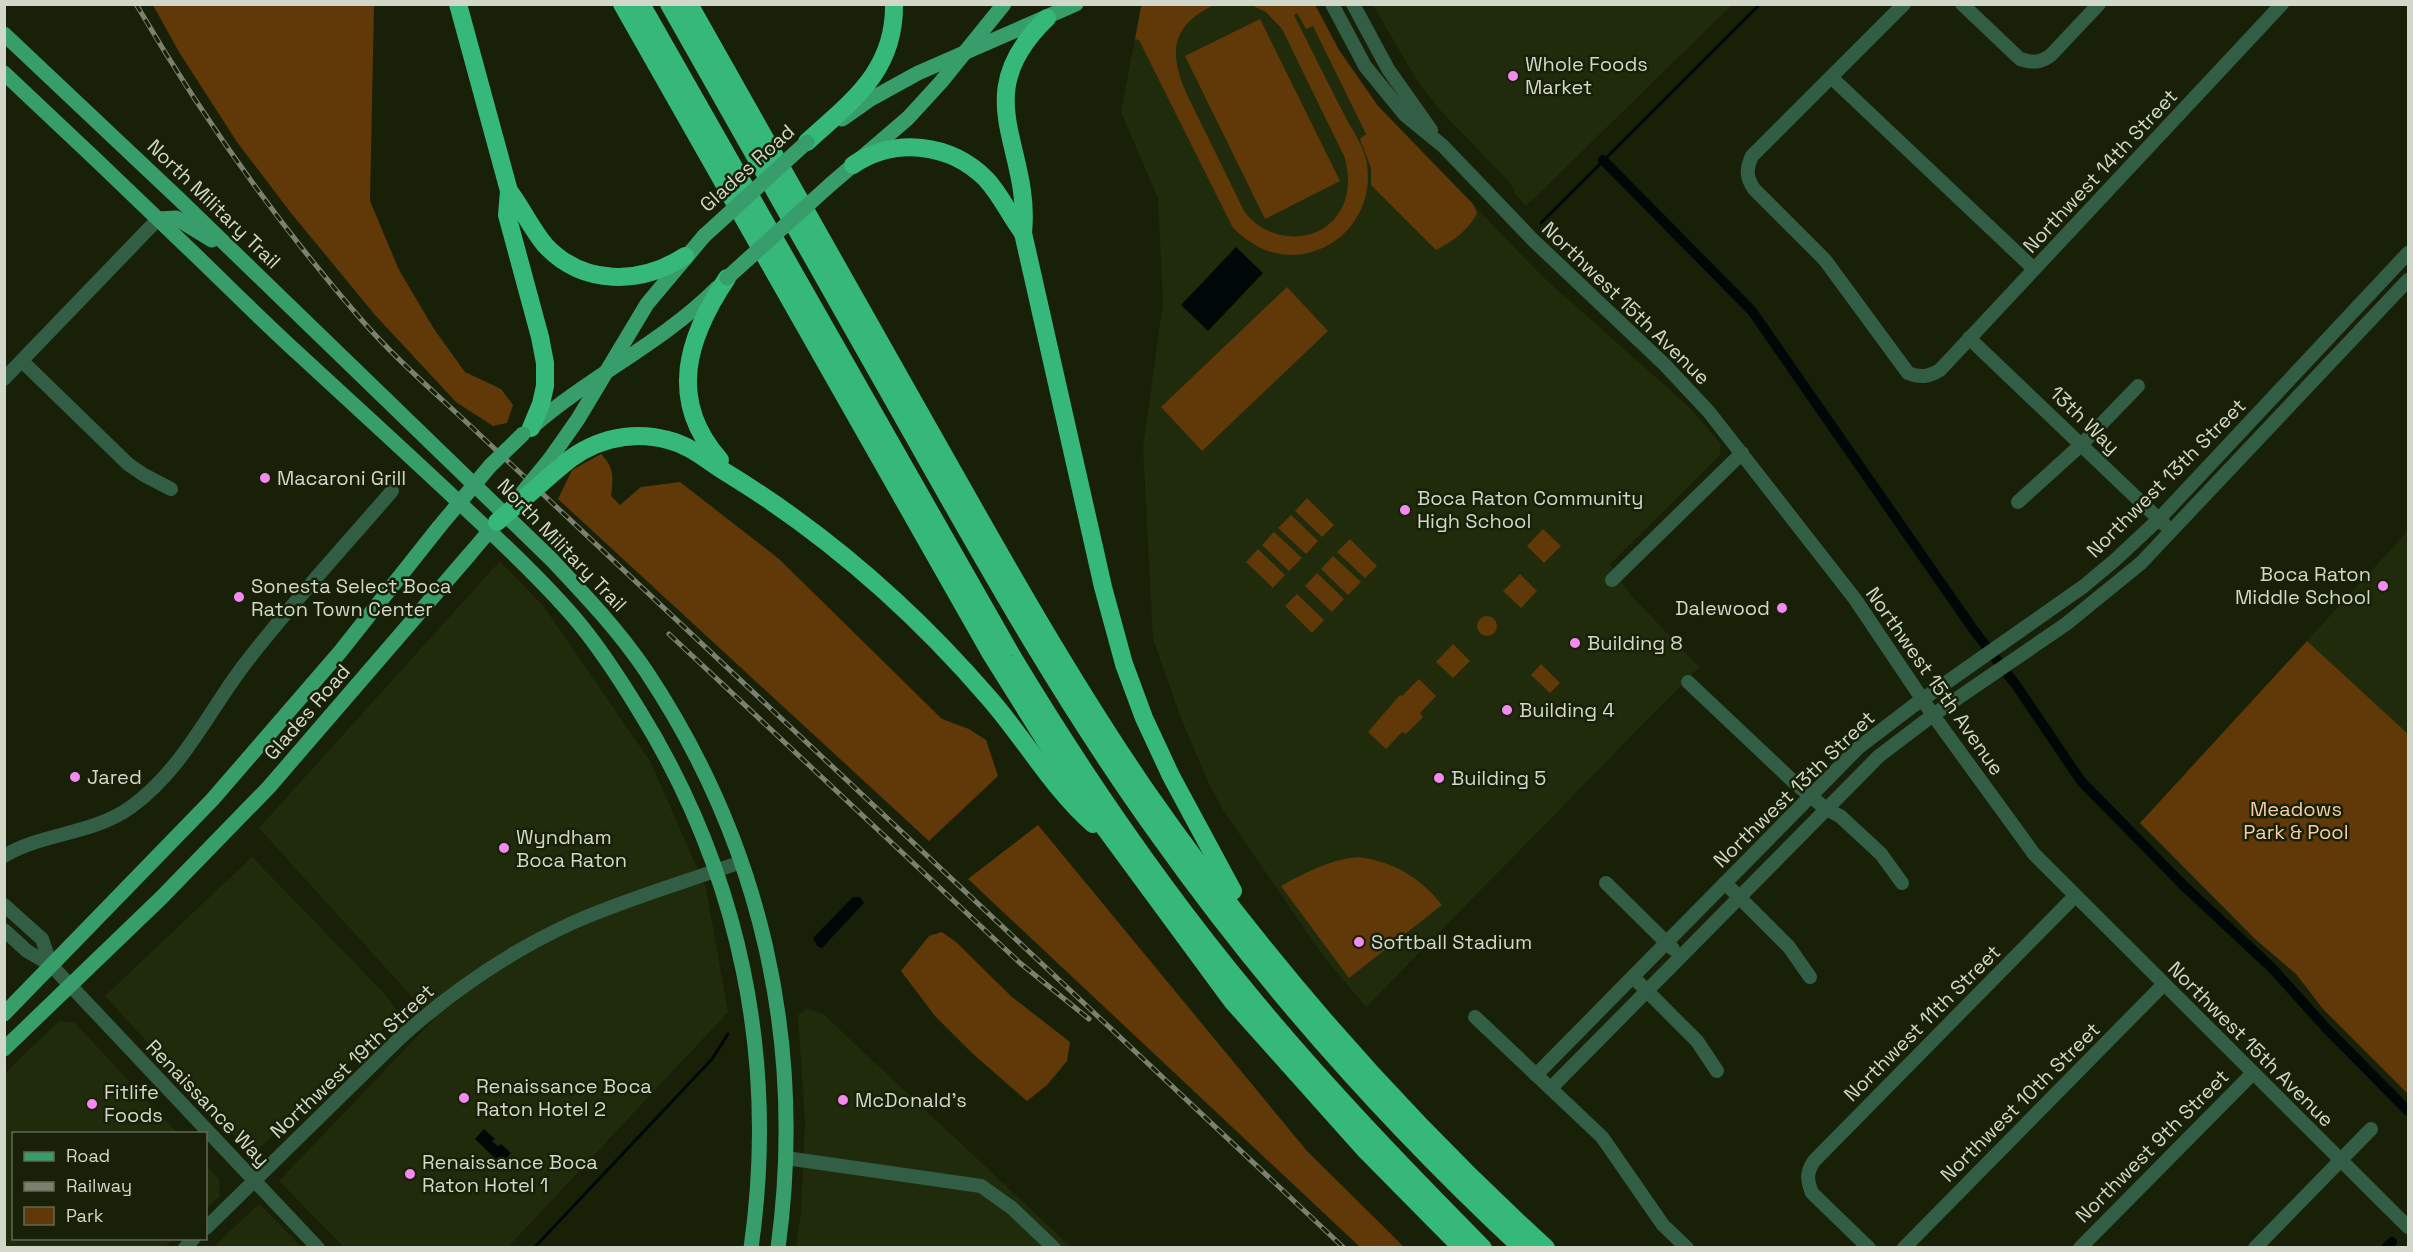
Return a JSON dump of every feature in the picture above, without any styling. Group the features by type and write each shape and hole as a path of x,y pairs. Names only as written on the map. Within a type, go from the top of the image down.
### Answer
{"highway":[{"path":"458,4 509,191 547,247 567,262 587,272 620,278 641,276 664,269 685,256"},
{"path":"622,4 1002,672 1073,786 1238,1008 1365,1150 1462,1248"},
{"path":"641,4 1012,656 1071,752 1131,841 1242,986 1321,1078 1413,1177 1484,1248"},
{"path":"669,4 1010,606 1077,715 1137,806 1212,908 1312,1030 1411,1139 1522,1248"},
{"path":"689,4 1046,635 1144,787 1264,946 1339,1036 1474,1179 1546,1248"},
{"path":"807,142 859,95 879,68 888,49 893,28 894,4"},
{"path":"1047,18 1026,40 1017,54 1005,93 1006,122 1025,208 1023,233 1102,587 1124,664 1144,718 1181,799 1264,946"},
{"path":"853,165 877,152 892,148 923,148 946,153 967,164 986,179 1023,233"},
{"path":"509,191 507,215 545,363 545,386 541,404 527,431"},
{"path":"727,278 693,340 687,373 688,393 692,412 706,442 720,460 748,486"},
{"path":"497,522 554,464 598,442 630,436 649,436 668,440 694,450 748,486 845,558 906,611 989,698 1072,806 1124,852"}],"main road":[{"name":"Glades Road","path":"4,1014 170,846 250,757 339,652 490,466 566,399 660,337 695,309 831,184 908,118 966,52 1004,4"},
{"name":"Glades Road","path":"554,464 578,419 647,304 704,236 807,142 897,84 1076,4"},
{"name":"North Military Trail","path":"4,34 240,258 552,560 596,606 645,670 676,719 710,782 741,862 767,951 779,1022 786,1089 786,1158 778,1248"},
{"name":"North Military Trail","path":"4,72 301,356 536,575 575,619 622,682 686,794 717,870 746,978 757,1057 760,1153 752,1248"},
{"path":"158,219 176,218 240,258"},
{"name":"Glades Road","path":"4,1049 161,898 269,787 497,522"}],"street":[{"name":"Northwest 15th Avenue","path":"1332,4 1353,45 1379,85 1405,115 1443,146 1533,240 1683,383 1742,453 1855,599 1933,715 2034,854 2074,897 2409,1227"},
{"name":"Northwest 15th Avenue","path":"1353,4 1388,69 1443,146"},
{"path":"1904,4 1831,77 2034,269"},
{"path":"1962,4 2020,59 2031,63 2042,61 2051,55 2099,4"},
{"name":"Northwest 14th Street","path":"1831,77 1752,156 1747,166 1748,180 1754,189 1824,260 1908,373 1919,377 1930,376 1970,338 2282,4"},
{"path":"4,379 158,219"},
{"name":"Northwest 13th Street","path":"1536,1075 1858,748 1922,699 2084,586 2159,519 2409,253"},
{"name":"Northwest 13th Street","path":"1551,1088 1879,756 1933,715 2020,656 2104,594 2141,563 2409,280"},
{"name":"13th Way","path":"1970,338 2172,532"},
{"path":"22,361 128,464 171,489"},
{"path":"2018,502 2082,444 2138,386"},
{"path":"1612,580 1742,453"},
{"path":"4,856 20,847 77,832 107,820 129,808 154,787 187,751 224,693 256,651 392,491"},
{"path":"1688,682 1811,796 1826,809 1840,816 1881,854 1902,884"},
{"name":"Northwest 19th Street","path":"207,1226 401,1037 477,977 524,948 574,923 741,862"},
{"path":"1725,883 1789,947 1810,977"},
{"path":"1606,884 1680,956"},
{"name":"Northwest 11th Street","path":"1869,1248 1812,1193 1807,1182 1808,1171 1814,1161 2074,897"},
{"path":"4,905 42,939 51,965"},
{"path":"4,930 27,951 51,965"},
{"name":"Renaissance Way","path":"51,965 318,1248"},
{"path":"1633,977 1697,1041 1717,1071"},
{"name":"Northwest 10th Street","path":"1904,1248 2163,985"},
{"path":"1475,1017 1602,1137 1663,1225 1687,1248"},
{"name":"Northwest 9th Street","path":"2080,1248 2253,1073"},
{"path":"2255,1248 2371,1129"},
{"path":"786,1158 981,1186 1012,1208 1054,1248"}],"shaded area":[{"name":"Boca Raton Community High School","path":"1146,5 1316,5 1339,50 1378,106 1543,277 1689,407 1720,443 1720,455 1610,564 1629,593 1699,667 1366,1007 1324,957 1223,810 1209,784 1181,718 1153,639 1143,447 1163,302 1158,198 1121,112 1141,7"},
{"path":"1373,5 1732,5 1526,206 1516,195 1511,184 1441,111 1418,82"},
{"path":"1236,247 1263,273 1208,331 1181,305"},
{"name":"Boca Raton Middle School","path":"2408,531 2408,736 2307,641"},
{"path":"500,561 544,607 650,761 706,888 728,1012 508,1247 344,1247 279,1181 433,1020 259,828"},
{"path":"252,857 383,992 399,1013 258,1150 243,1146 105,996"},
{"path":"853,897 860,897 864,903 822,948 817,946 813,938"},
{"path":"807,1009 822,1013 1071,1247 796,1248 801,1211 805,1122 798,1015"},
{"path":"59,1021 75,1023 176,1132 12,1132 12,1240 173,1240 164,1247 5,1247 5,1073"},
{"path":"484,1129 495,1139 492,1141 498,1146 501,1144 511,1153 501,1164 475,1139"},
{"path":"207,1166 219,1179 220,1196 207,1208"},
{"path":"259,1204 302,1247 213,1247"}],"green space":[{"path":"1146,4 1214,5 1194,17 1182,30 1177,45 1176,61 1180,77 1195,111 1244,211 1255,223 1269,231 1283,235 1299,236 1313,233 1327,226 1337,215 1347,195 1348,179 1345,158 1282,29 1266,12 1251,5 1315,5 1339,50 1378,106 1473,204 1477,213 1474,219 1459,235 1436,250 1371,185 1371,168 1360,139 1366,134 1313,26 1306,29 1297,13 1294,15 1362,148 1368,174 1367,189 1357,216 1349,228 1326,246 1312,252 1290,255 1269,251 1250,242 1233,228 1139,40 1135,39 1141,7"},
{"path":"153,5 374,5 370,201 399,270 434,329 465,372 501,389 513,405 507,423 493,426 456,402 375,315 291,213 237,142 179,52"},
{"path":"1260,19 1340,181 1265,219 1185,56"},
{"path":"1287,287 1328,331 1202,451 1161,407"},
{"path":"601,454 611,469 611,496 620,505 641,487 680,482 779,559 942,719 969,729 986,740 998,776 929,841 558,499 572,470"},
{"path":"1307,498 1334,525 1322,537 1295,511"},
{"path":"1291,515 1318,541 1306,554 1278,528"},
{"path":"1543,529 1561,546 1544,563 1527,546"},
{"path":"1274,532 1302,558 1289,571 1262,545"},
{"path":"1350,539 1377,566 1365,578 1337,552"},
{"path":"1258,549 1285,575 1273,588 1246,562"},
{"path":"1333,556 1361,582 1348,595 1321,569"},
{"path":"1317,573 1344,599 1332,612 1305,586"},
{"path":"1520,574 1537,591 1521,608 1503,591"},
{"path":"1297,594 1324,620 1312,633 1285,606"},
{"path":"1487,616 1494,619 1497,626 1494,633 1487,636 1480,633 1477,626 1480,619"},
{"name":"Meadows Park & Pool","path":"2307,641 2408,734 2408,1094 2323,1009 2296,974 2255,939 2140,823"},
{"path":"1453,644 1470,661 1453,678 1436,662"},
{"path":"1541,664 1560,683 1550,693 1531,675"},
{"path":"1419,679 1436,696 1420,713 1423,717 1406,734 1402,732 1386,749 1368,732 1400,695 1402,696"},
{"path":"1038,825 1307,1151 1404,1247 1360,1247 968,879"},
{"name":"Softball Stadium","path":"1358,857 1384,863 1405,872 1424,886 1442,905 1349,978 1281,886 1327,864"},
{"path":"942,932 956,942 1012,997 1070,1042 1067,1061 1047,1085 1027,1101 972,1053 935,1016 901,971 929,936"}],"waterway":[{"path":"1541,223 1760,4"},
{"path":"1603,160 1752,311 1973,629 2016,685 2081,781 2184,886 2272,968 2326,1028 2408,1111"},
{"path":"534,1248 712,1059 728,1034"},
{"path":"2386,1248 2392,1242"}],"railway":[{"path":"136,4 186,86 268,204 328,280 387,348 1344,1248"},
{"path":"669,634 1020,963 1089,1019"}],"place":[{"name":"Whole Foods Market","path":"1513,76"},
{"name":"Macaroni Grill","path":"265,478"},
{"name":"Boca Raton Community High School","path":"1405,510"},
{"name":"Boca Raton Middle School","path":"2383,586"},
{"name":"Sonesta Select Boca Raton Town Center","path":"239,597"},
{"name":"Dalewood","path":"1782,608"},
{"name":"Building 8","path":"1575,643"},
{"name":"Building 4","path":"1507,710"},
{"name":"Jared","path":"75,777"},
{"name":"Building 5","path":"1439,778"},
{"name":"Wyndham Boca Raton","path":"504,848"},
{"name":"Softball Stadium","path":"1359,942"},
{"name":"Renaissance Boca Raton Hotel 2","path":"464,1098"},
{"name":"McDonald's","path":"843,1100"},
{"name":"Fitlife Foods","path":"92,1104"},
{"name":"Renaissance Boca Raton Hotel 1","path":"410,1174"}]}
